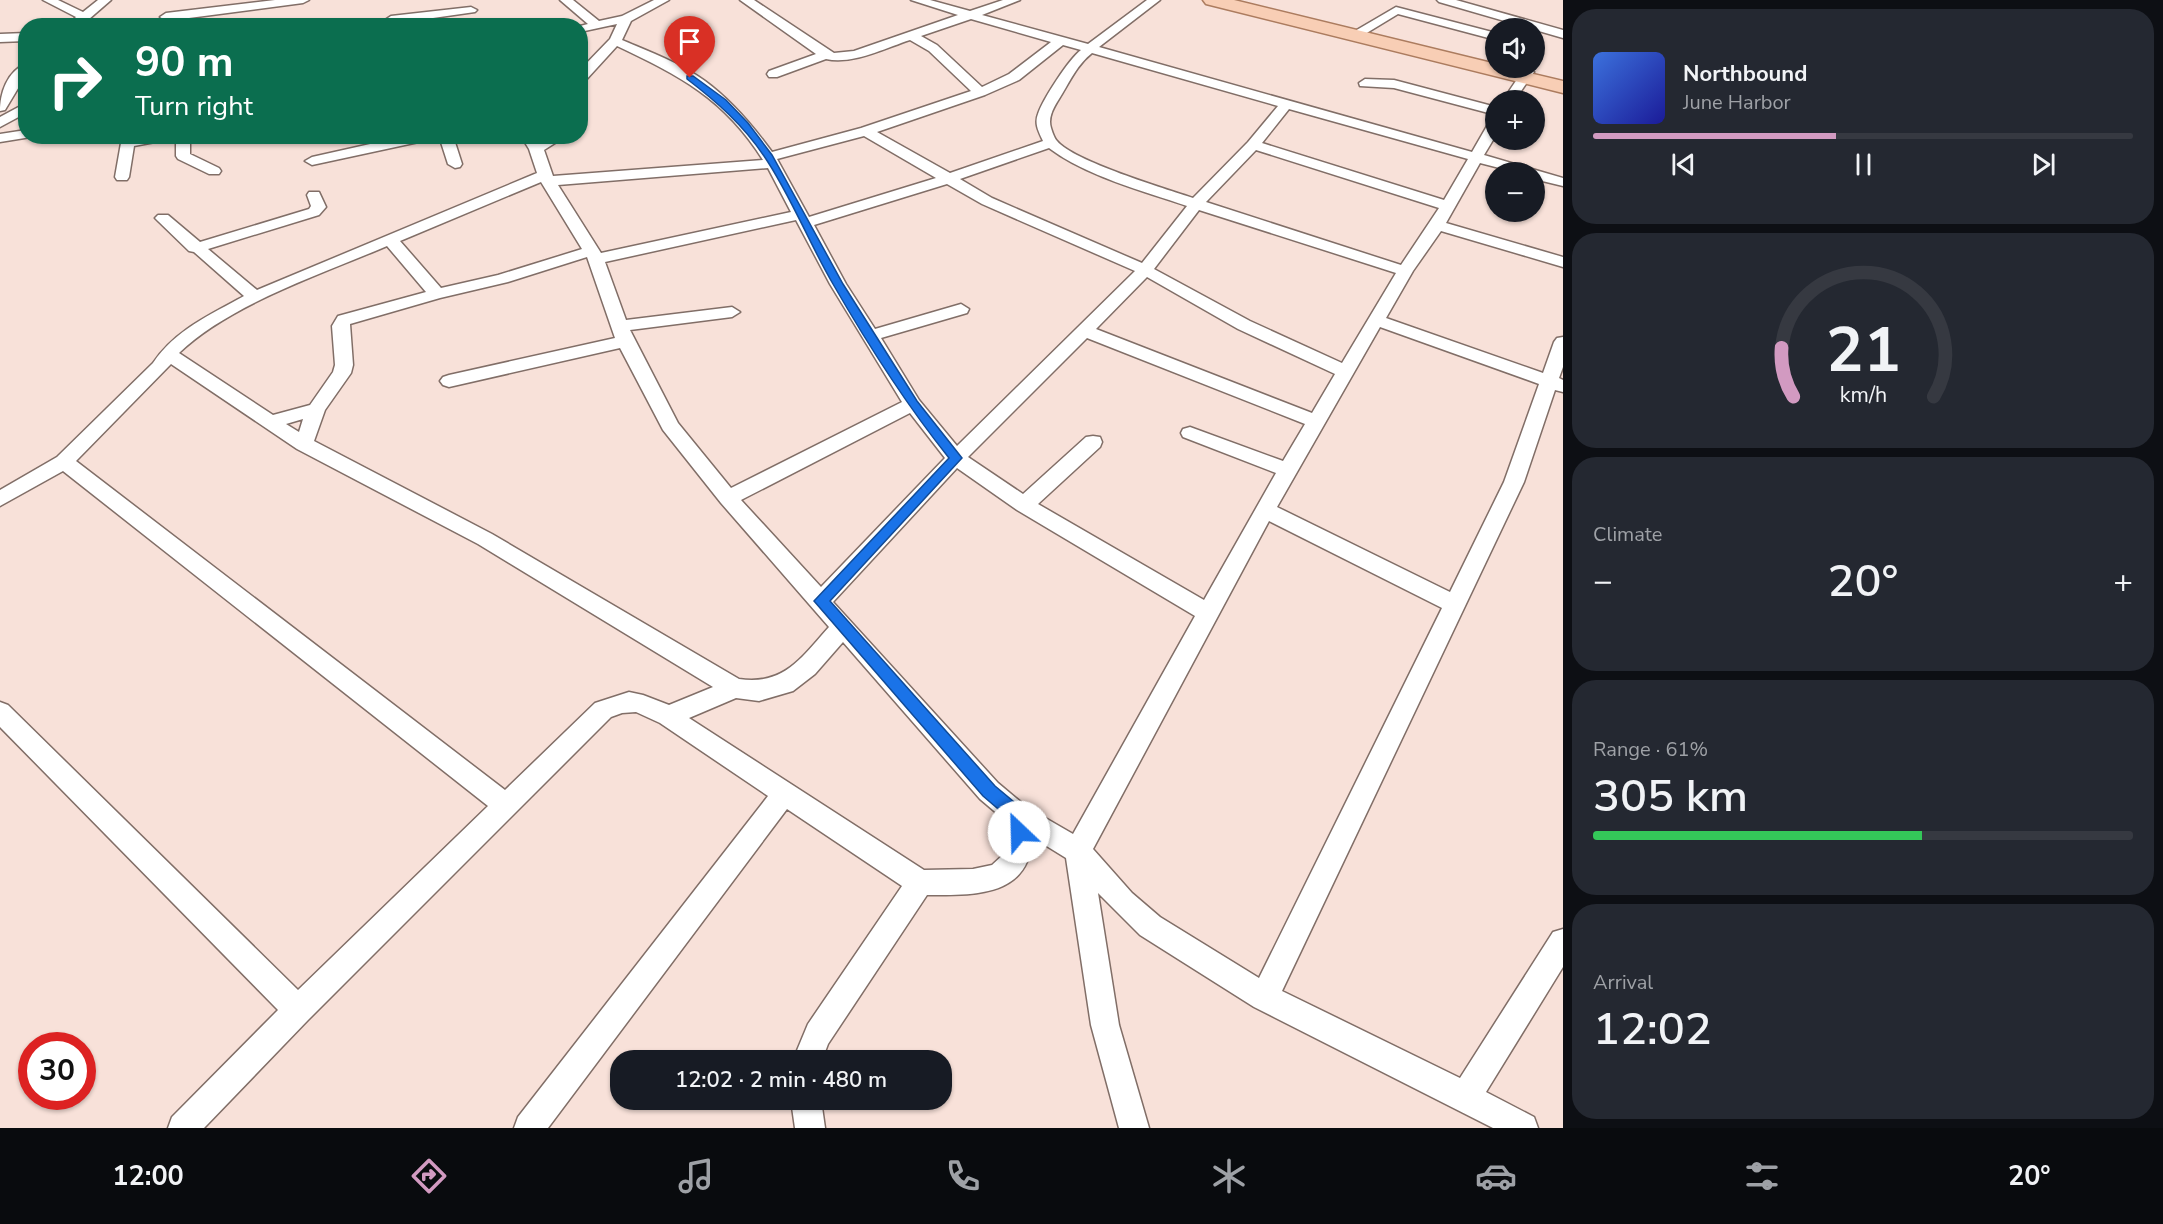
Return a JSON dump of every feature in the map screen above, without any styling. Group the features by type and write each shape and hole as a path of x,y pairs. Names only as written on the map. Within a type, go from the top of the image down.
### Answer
{"main road":[{"path":"1212,0 1485,63"},
{"path":"1237,0 1485,63"},
{"path":"1545,77 1563,81"},
{"path":"1537,78 1563,87"}],"street":[{"path":"49,0 85,17 105,0"},
{"path":"166,17 184,0"},
{"path":"166,17 303,0"},
{"path":"567,0 598,26"},
{"path":"588,28 626,19 663,0"},
{"path":"746,0 825,56"},
{"path":"917,0 1494,162"},
{"path":"774,74 825,56 856,54 1014,0"},
{"path":"1154,0 1079,57 1069,70 1044,114 1043,126 1051,143 1083,163 1196,204 1405,271"},
{"path":"1361,31 1410,0"},
{"path":"1443,0 1543,34 1563,34"},
{"path":"254,18 282,3"},
{"path":"401,18 469,5"},
{"path":"1396,10 1485,34"},
{"path":"588,70 615,41 626,19"},
{"path":"911,35 939,52 963,79 980,92"},
{"path":"0,38 18,37"},
{"path":"0,499 64,462 160,367 168,354 190,333 255,297 390,238 546,178 771,160 866,131 980,92 1014,77 1061,40"},
{"path":"615,41 678,70 702,85 745,125 771,160 801,219 912,404 956,458 1024,505 1208,613"},
{"path":"0,76 18,73"},
{"path":"0,107 18,78"},
{"path":"1365,83 1394,84 1485,108"},
{"path":"821,601 956,458 1145,270 1196,204 1253,145 1287,103"},
{"path":"0,123 18,112"},
{"path":"866,131 987,201 1145,270 1244,325 1346,372"},
{"path":"0,138 18,135"},
{"path":"1134,1128 1106,1025 1078,851 1287,470 1405,271 1437,225 1485,141"},
{"path":"304,444 316,409 342,373 344,365 340,326 344,320 594,255 801,219 950,178 1051,143"},
{"path":"122,177 128,144"},
{"path":"183,144 183,156 214,171"},
{"path":"312,161 391,144"},
{"path":"449,144 455,164"},
{"path":"532,144 546,178 594,255 622,334 670,426 728,498 989,791 1019,816 1078,851 1123,902 1150,926 1264,997 1466,1096 1523,1128"},
{"path":"1253,145 1448,206"},
{"path":"1545,177 1563,182"},
{"path":"195,248 314,212 319,207 314,195"},
{"path":"163,218 195,248 255,297"},
{"path":"1437,225 1563,262"},
{"path":"390,238 437,294"},
{"path":"870,336 961,309"},
{"path":"449,381 622,334 732,312"},
{"path":"1376,320 1555,383"},
{"path":"1083,330 1317,422"},
{"path":"1264,997 1514,482 1555,383 1563,342"},
{"path":"168,354 304,444 485,539 735,688 759,691 791,680 843,626"},
{"path":"728,498 912,404"},
{"path":"270,422 316,409"},
{"path":"1190,433 1287,470"},
{"path":"1024,505 1093,442"},
{"path":"64,462 507,806"},
{"path":"1265,510 1456,605"},
{"path":"668,716 735,688"},
{"path":"183,1128 298,1010 603,710 618,702 635,700 668,716 920,883 993,879 1006,872 1016,861 1019,848 1019,816"},
{"path":"0,712 298,1010"},
{"path":"530,1128 783,794"},
{"path":"811,1050 818,1034 920,883"},
{"path":"1466,1096 1563,942"},
{"path":"807,1110 810,1128"}],"route":[{"path":"690,78 723,102 745,125 769,157 838,284 912,404 956,458 821,601 989,791 1019,816 1019,832"}]}
